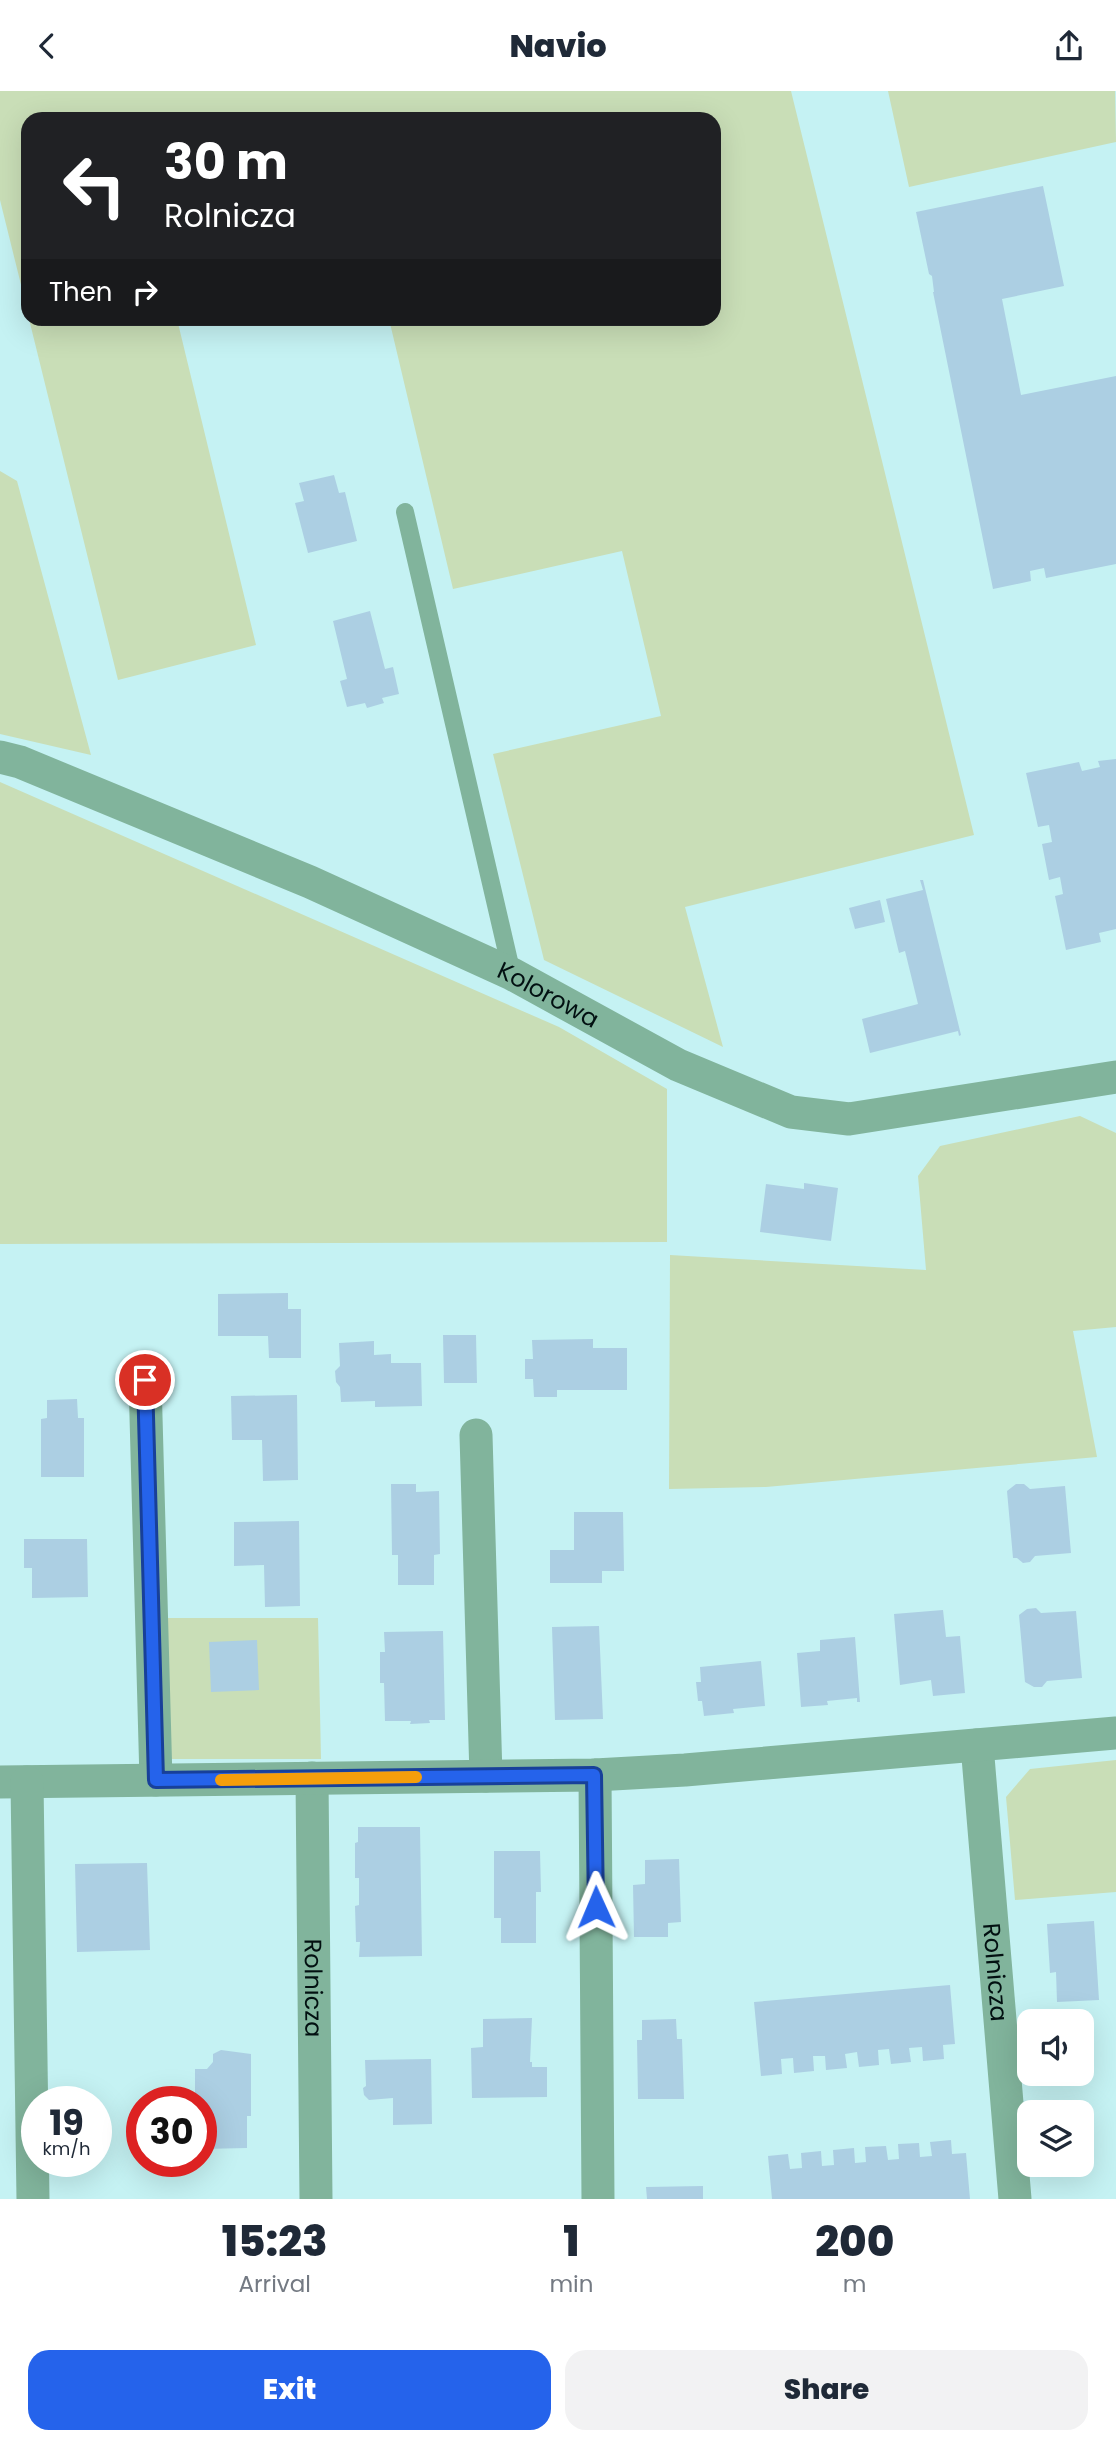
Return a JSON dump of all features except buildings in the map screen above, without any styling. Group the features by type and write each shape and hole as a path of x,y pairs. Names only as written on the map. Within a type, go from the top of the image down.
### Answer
{"street":[{"name":"Kolorowa","path":"0,757 20,762 310,882 512,974 678,1065 790,1112 849,1119 1116,1077"},
{"path":"145,1380 156,1780"},
{"path":"476,1435 486,1776"},
{"path":"33,2199 14,1782 594,1775 699,1769 1116,1733"},
{"name":"Rolnicza","path":"977,1745 1015,2199"},
{"path":"594,1775 598,2199"},
{"name":"Rolnicza","path":"312,1779 316,2199"}],"lane":[{"path":"405,512 512,974"}],"green space":[{"path":"0,91 791,91 974,835 685,907 723,1047 544,960 493,754 661,716 622,551 453,589 391,326 721,326 721,112 21,112 21,285 0,200"},
{"path":"888,91 1115,91 1116,142 909,187"},
{"path":"31,326 179,326 256,645 118,680"},
{"path":"0,471 17,481 91,755 0,734"},
{"path":"0,782 559,1027 667,1089 667,1242 0,1244"},
{"path":"1080,1116 1116,1133 1116,1327 1073,1331 1097,1457 766,1487 669,1489 670,1255 926,1270 918,1176 940,1146"},
{"path":"164,1618 318,1618 321,1759 169,1759"},
{"path":"1116,1760 1116,1892 1015,1900 1006,1797 1030,1769"}],"slow traffic":[{"path":"221,1780 416,1777"}],"route":[{"path":"145,1380 156,1780 594,1775 596,1907"}]}
